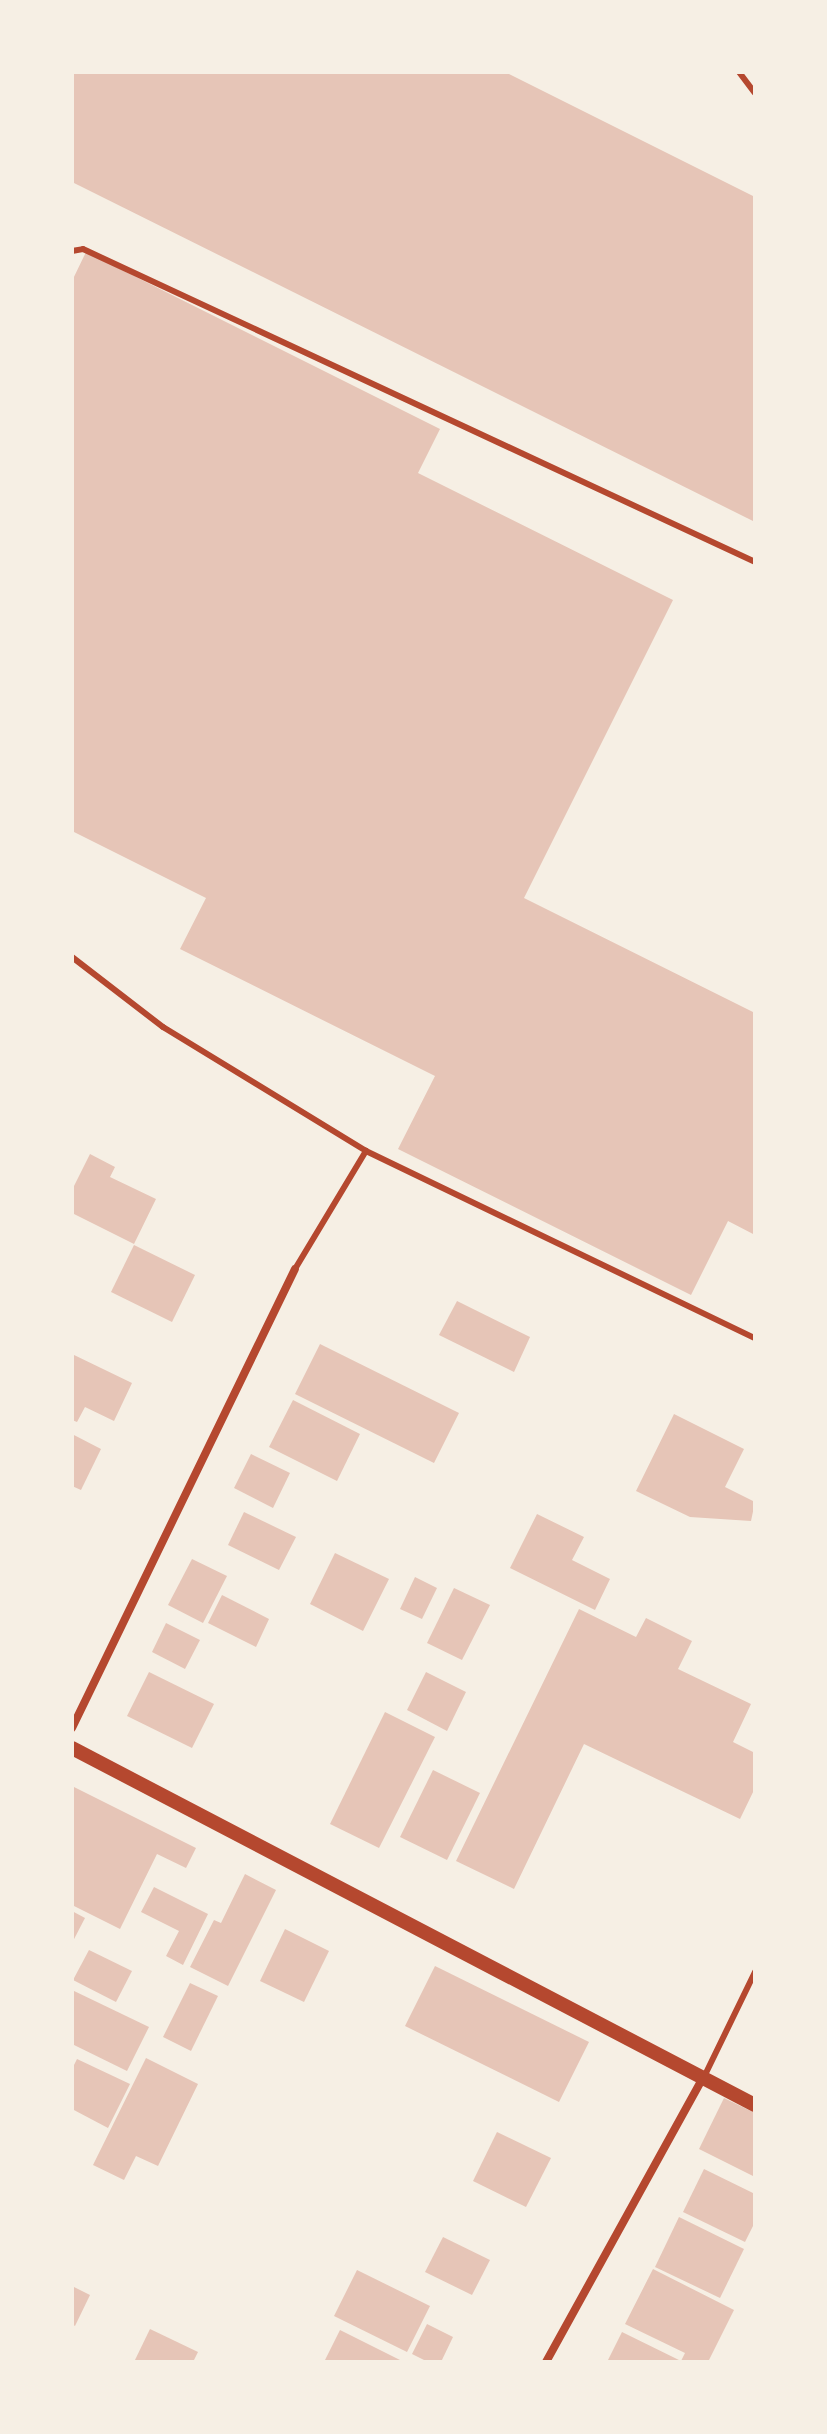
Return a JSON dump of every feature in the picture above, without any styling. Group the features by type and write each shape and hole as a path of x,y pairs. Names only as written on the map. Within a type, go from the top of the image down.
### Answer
{"street":[{"path":"72,1728 295,1269"},
{"path":"72,1748 755,2105"},
{"path":"546,2362 702,2079"}],"lane":[{"path":"739,72 755,93"},
{"path":"72,251 83,249 755,562"},
{"path":"72,957 163,1027 366,1151 755,1338"},
{"path":"295,1269 366,1151"},
{"path":"702,2079 755,1972"}],"building":[{"path":"72,72 505,72 755,197 755,522 72,182"},
{"path":"86,252 440,429 418,473 673,600 524,898 755,1013 755,1235 728,1221 691,1295 398,1149 435,1076 180,949 206,898 72,831 72,281"},
{"path":"90,1154 115,1167 110,1177 156,1199 134,1244 72,1213 72,1190"},
{"path":"134,1245 195,1275 172,1322 111,1292"},
{"path":"457,1301 530,1337 514,1372 439,1335"},
{"path":"320,1344 459,1413 434,1463 295,1394"},
{"path":"72,1354 132,1383 114,1421 85,1407 77,1422 72,1420"},
{"path":"293,1400 360,1434 337,1481 269,1447"},
{"path":"674,1414 744,1449 725,1487 755,1502 751,1521 690,1517 636,1491"},
{"path":"72,1434 101,1449 81,1490 72,1486"},
{"path":"251,1454 290,1473 273,1508 234,1488"},
{"path":"244,1512 296,1537 279,1570 228,1545"},
{"path":"537,1514 584,1537 572,1560 610,1579 595,1610 510,1568"},
{"path":"335,1553 389,1579 363,1631 310,1604"},
{"path":"192,1559 227,1576 203,1623 168,1605"},
{"path":"415,1577 437,1588 422,1619 400,1609"},
{"path":"454,1588 490,1605 462,1660 427,1643"},
{"path":"222,1595 269,1619 256,1647 208,1623"},
{"path":"579,1609 636,1637 646,1618 692,1641 678,1669 751,1704 733,1742 755,1753 755,1788 740,1819 584,1744 514,1889 456,1861"},
{"path":"166,1623 200,1640 185,1669 152,1652"},
{"path":"149,1672 214,1704 192,1748 127,1716"},
{"path":"426,1672 466,1692 447,1731 407,1710"},
{"path":"385,1712 435,1737 379,1848 330,1824"},
{"path":"433,1770 480,1793 447,1860 400,1837"},
{"path":"72,1786 196,1848 186,1868 157,1854 120,1929 72,1905"},
{"path":"245,1874 276,1890 228,1986 190,1967 214,1920 221,1923"},
{"path":"154,1887 208,1914 183,1965 166,1956 179,1931 141,1912"},
{"path":"72,1911 85,1918 72,1943"},
{"path":"285,1929 329,1951 304,2002 260,1981"},
{"path":"89,1950 132,1971 116,2002 73,1980"},
{"path":"435,1966 589,2042 559,2102 405,2026"},
{"path":"190,1983 218,1996 191,2051 163,2037"},
{"path":"72,1990 149,2027 127,2071 72,2044"},
{"path":"146,2058 198,2084 158,2166 136,2156 124,2180 93,2165"},
{"path":"77,2059 130,2084 108,2128 72,2109 72,2069"},
{"path":"724,2098 755,2113 755,2177 699,2149"},
{"path":"497,2132 551,2158 526,2207 473,2181"},
{"path":"704,2169 755,2194 755,2222 745,2242 683,2212"},
{"path":"679,2217 744,2249 720,2298 655,2267"},
{"path":"443,2237 490,2260 472,2295 425,2272"},
{"path":"653,2269 734,2310 708,2362 607,2362 622,2332 681,2361 685,2353 625,2324"},
{"path":"357,2270 430,2306 407,2352 334,2316"},
{"path":"72,2286 90,2295 75,2326 72,2324"},
{"path":"427,2324 453,2337 441,2362 428,2362 412,2354"},
{"path":"150,2329 198,2352 193,2362 134,2362"},
{"path":"340,2330 404,2362 324,2362"}]}
